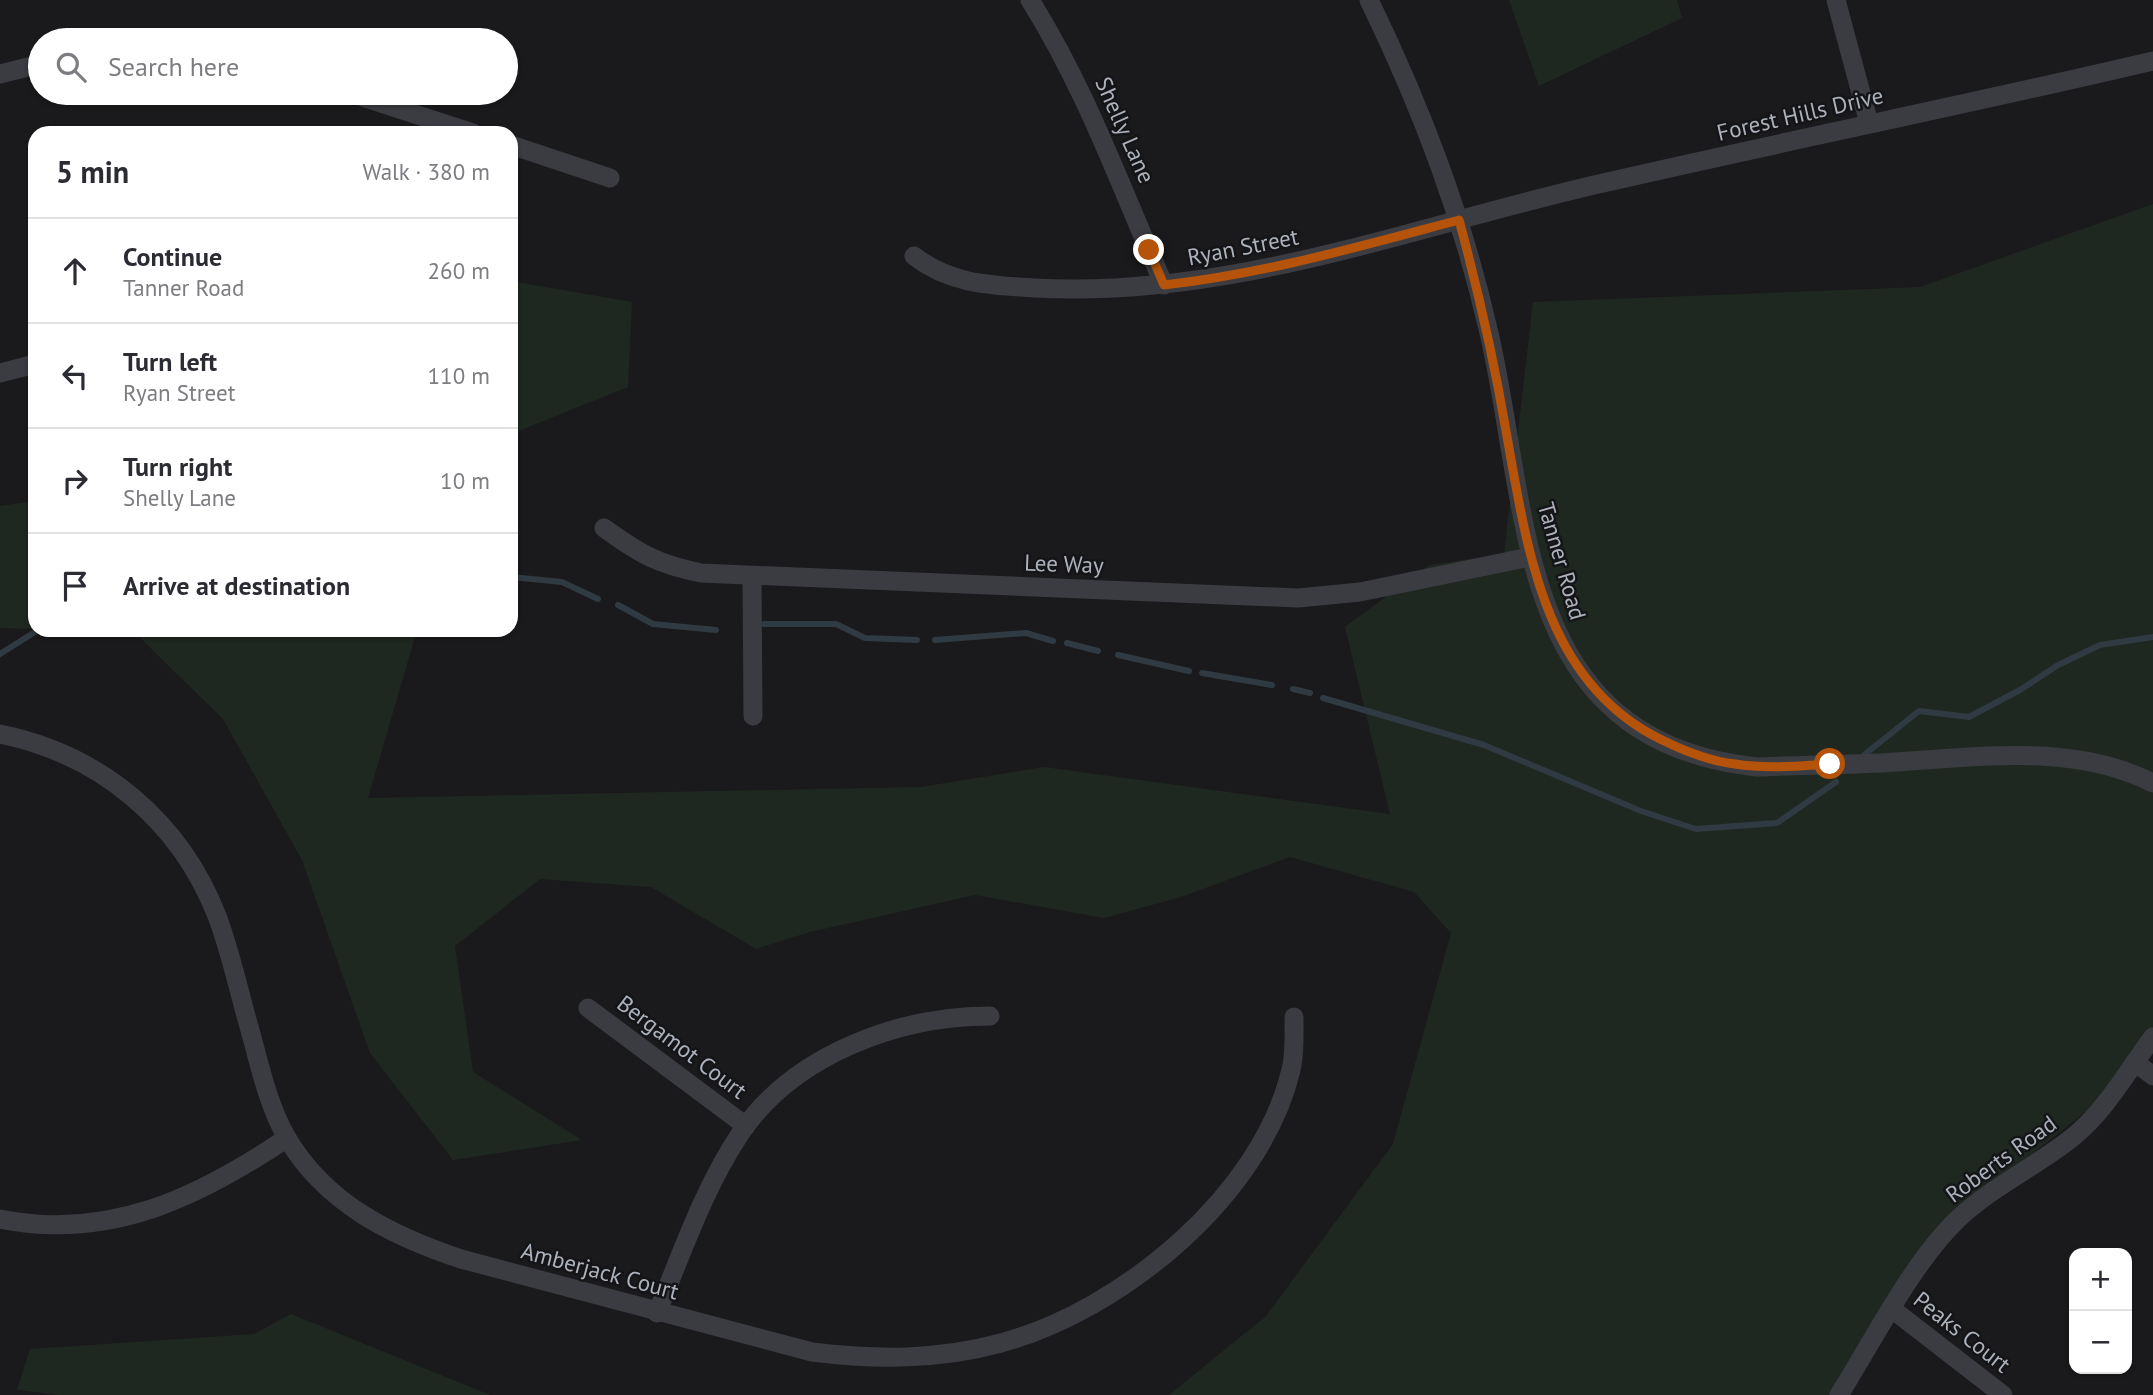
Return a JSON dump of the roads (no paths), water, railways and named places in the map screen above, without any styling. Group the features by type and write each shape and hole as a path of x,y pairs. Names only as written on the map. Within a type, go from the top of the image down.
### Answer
{"street":[{"name":"Shelly Lane","path":"1030,0 1057,44 1093,114 1164,285"},
{"name":"Tanner Road","path":"1369,0 1423,118 1459,220 1489,334 1530,557 1558,635 1587,680 1626,719 1647,733 1697,756 1758,767 1997,756 2067,757 2108,765 2153,783"},
{"path":"1836,0 1869,123"},
{"name":"Forest Hills Drive","path":"1459,220 1605,182 2153,61"},
{"path":"0,74 28,67"},
{"path":"387,105 451,126"},
{"path":"518,147 610,178"},
{"name":"Ryan Street","path":"914,256 933,271 985,285 1094,291 1208,281 1309,260 1459,220"},
{"path":"0,373 28,366"},
{"name":"Lee Way","path":"604,528 640,554 664,566 701,573 1298,598 1360,592 1530,557"},
{"path":"752,576 753,716"},
{"name":"Amberjack Court","path":"0,734 58,751 112,780 149,811 182,849 202,883 217,918 265,1082 287,1138 313,1171 352,1209 414,1243 657,1313 812,1352 864,1358 960,1353 1004,1343 1054,1324 1124,1286 1184,1237 1234,1181 1278,1109 1292,1069 1294,1017"},
{"name":"Bergamot Court","path":"588,1007 746,1126"},
{"path":"657,1313 719,1172 746,1126 768,1101 803,1073 844,1047 890,1030 934,1019 990,1016"},
{"name":"Roberts Road","path":"1839,1395 1892,1309 1941,1237 1959,1218 2073,1137 2115,1092 2153,1037"},
{"path":"2135,1062 2153,1076"},
{"path":"0,1219 53,1224 94,1222 135,1215 205,1189 287,1138"},
{"name":"Peaks Court","path":"1892,1309 2003,1395"}],"waterway":[{"path":"518,578 562,582 598,599"},
{"path":"618,605 653,624 716,630"},
{"path":"764,624 836,624 865,638 917,640"},
{"path":"935,640 1026,633 1053,641"},
{"path":"0,654 28,636"},
{"path":"1864,755 1919,711 1969,717 2020,690 2058,665 2100,645 2153,637"},
{"path":"1067,643 1098,651"},
{"path":"1118,655 1189,671"},
{"path":"1202,673 1272,685"},
{"path":"1293,689 1310,693"},
{"path":"1323,698 1484,745 1641,811 1696,829 1777,823 1836,782"}]}
